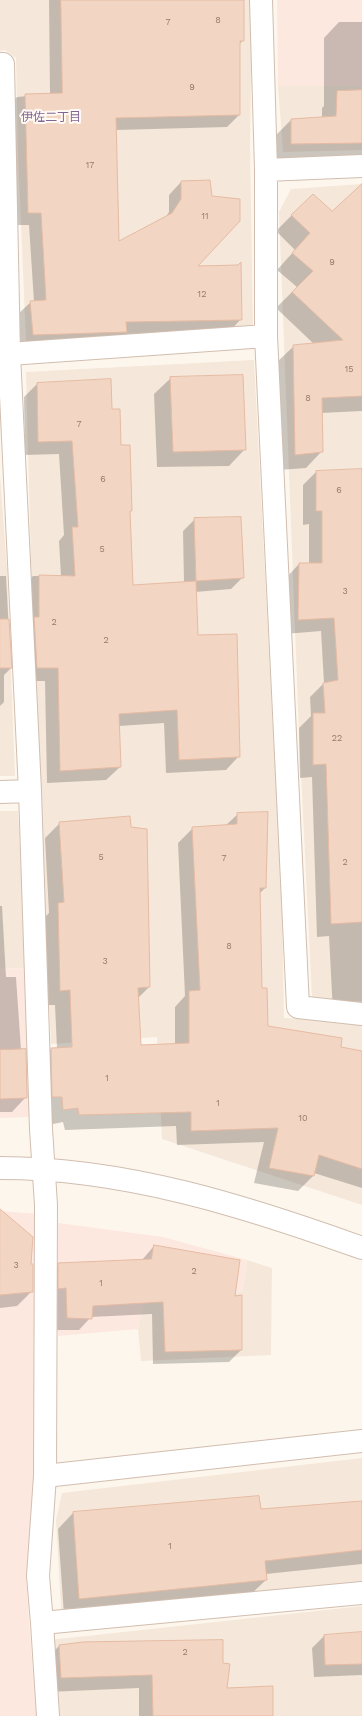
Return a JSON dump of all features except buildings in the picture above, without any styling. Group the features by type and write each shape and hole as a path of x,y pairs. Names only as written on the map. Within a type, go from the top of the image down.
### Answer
{"street":[{"path":"261,0 266,170 266,336 298,1007 362,1014"},
{"path":"0,64 3,64 9,354 30,791 43,1168 46,1205 45,1476 38,1576 48,1716"},
{"path":"266,170 362,166"},
{"path":"9,354 266,336"},
{"path":"0,792 30,791"},
{"path":"0,1168 43,1168 121,1178 183,1192 288,1221 362,1248"},
{"path":"45,1476 362,1441"},
{"path":"42,1623 362,1593"}],"shaded area":[{"path":"0,0 252,0 250,146 253,330 26,342 18,153 16,58 5,50 0,51"},
{"path":"277,0 362,0 362,86 278,86"},
{"path":"278,86 362,86 362,150 283,152"},
{"path":"362,184 362,1001 336,1001 312,997 299,733 279,212 291,189"},
{"path":"254,360 282,904 284,1018 362,1023 362,1205 162,1139 157,1037 51,1044 34,676 26,372"},
{"path":"0,474 7,569 15,776 0,776"},
{"path":"0,811 18,811 26,968 0,969"},
{"path":"26,968 30,1117 0,1118 0,969"},
{"path":"0,1211 39,1214 34,1476 26,1578 36,1716 0,1716"},
{"path":"58,1223 163,1237 247,1260 242,1292 145,1298 138,1329 58,1336"},
{"path":"247,1260 272,1268 271,1355 141,1361 138,1329 144,1298 242,1292"},
{"path":"362,1458 362,1583 61,1609 56,1520 62,1493"},
{"path":"362,1606 362,1716 56,1716 50,1640"}],"district":[{"name":"伊佐二丁目","path":"51,117"}]}
